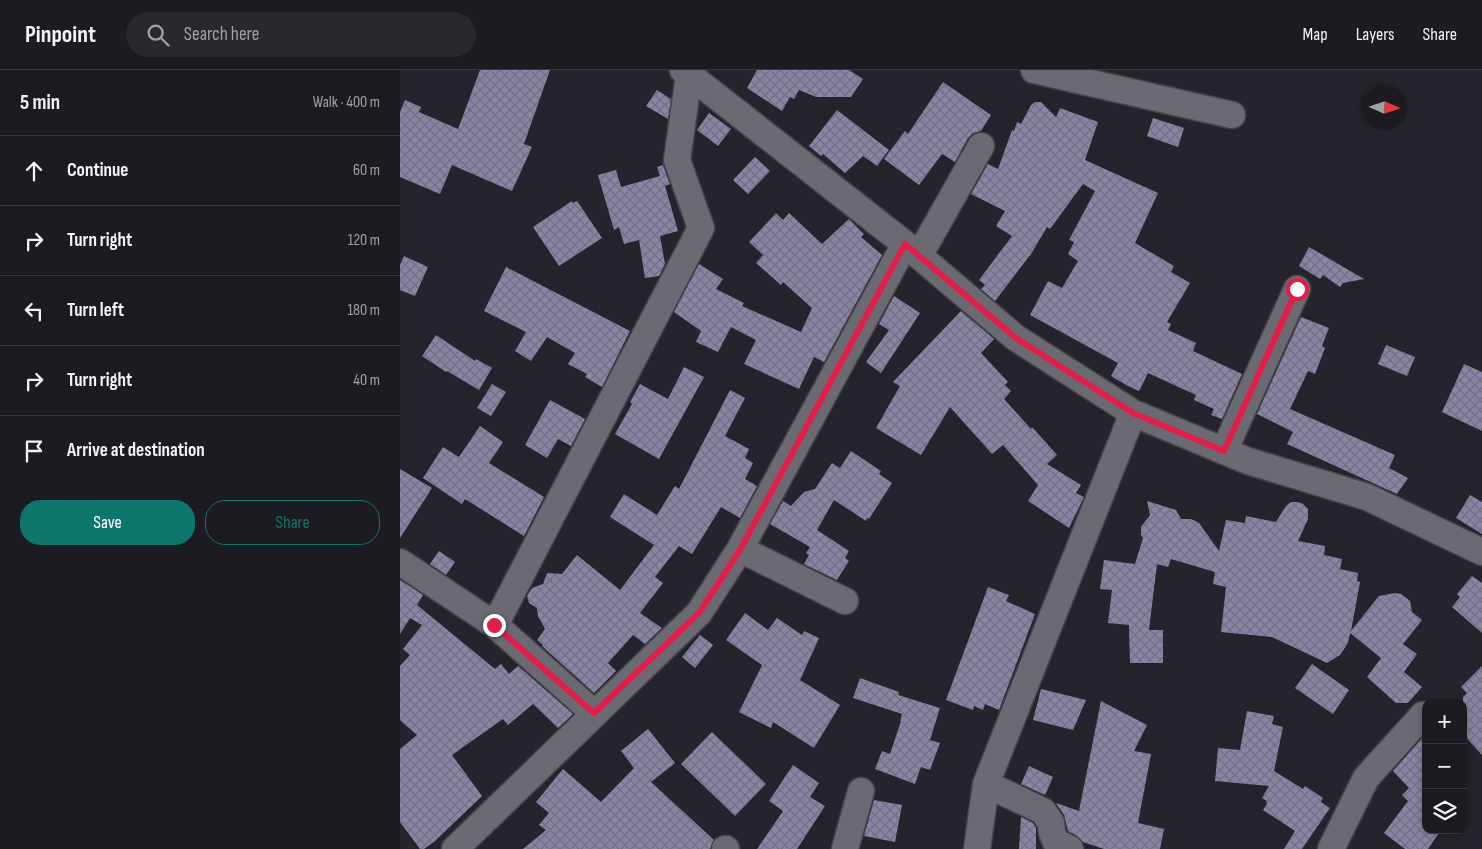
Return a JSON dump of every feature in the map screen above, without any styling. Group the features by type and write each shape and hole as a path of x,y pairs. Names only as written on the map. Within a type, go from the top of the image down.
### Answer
{"street":[{"path":"1034,70 1232,115"},
{"path":"686,72 912,250 1016,338 1133,413 1248,461 1367,497 1482,552"},
{"path":"494,625 701,228 677,160 686,72"},
{"path":"457,848 699,613 740,550 912,250 981,146"},
{"path":"1224,451 1297,289"},
{"path":"977,849 986,784 1133,413"},
{"path":"740,550 846,601"},
{"path":"400,562 494,625 594,713"},
{"path":"1331,849 1366,778 1422,716"},
{"path":"986,784 1043,812 1051,823 1052,833 1056,842 1070,849"},
{"path":"845,849 861,791"}],"building":[{"path":"480,70 550,70 524,144 532,147 512,191 452,165 440,194 400,177 400,112 405,100 421,107 419,112 458,129"},
{"path":"757,70 849,70 863,79 851,97 816,97 799,90 794,99 790,97 782,111 747,88"},
{"path":"943,82 991,115 981,131 973,133 968,138 955,162 942,154 919,185 884,159 905,131 908,134"},
{"path":"657,90 671,99 668,119 646,106"},
{"path":"1035,102 1041,102 1056,117 1060,108 1098,122 1085,160 1158,193 1135,243 1174,266 1171,272 1190,283 1167,322 1171,324 1168,330 1196,343 1193,351 1242,374 1222,419 1211,415 1214,409 1194,400 1196,395 1148,373 1139,391 1126,385 1111,376 1118,363 1030,315 1048,281 1062,288 1078,261 1068,254 1074,242 1069,240 1095,191 1083,184 1050,229 1047,227 1031,254 995,301 981,289 985,285 979,280 1012,236 996,226 1005,211 971,194 988,164 998,169 1012,130 1014,131 1017,122 1021,124 1031,105"},
{"path":"837,110 889,150 877,166 863,156 845,173 823,154 821,156 809,146"},
{"path":"709,113 731,129 718,146 697,130"},
{"path":"1153,118 1184,128 1178,147 1147,136"},
{"path":"755,157 770,171 748,194 733,180"},
{"path":"663,165 670,184 665,186 678,231 660,236 665,264 659,276 645,278 639,240 624,244 619,227 614,230 598,175 616,170 621,187 660,176 657,167"},
{"path":"572,201 573,203 577,201 602,238 559,266 533,227"},
{"path":"776,213 783,220 789,213 822,244 849,219 864,234 861,237 882,255 824,362 814,357 799,389 744,364 756,340 731,327 718,352 696,342 701,331 674,312 699,264 723,279 716,289 744,303 742,306 801,332 812,308 783,282 781,285 756,263 763,255 749,242"},
{"path":"1309,247 1364,279 1343,283 1340,287 1323,275 1320,279 1299,266"},
{"path":"404,256 428,267 415,296 400,290 400,265"},
{"path":"506,267 630,331 602,387 585,377 587,374 568,364 575,353 547,337 531,361 515,351 526,332 484,311"},
{"path":"894,296 920,313 881,373 866,362 889,330 879,324"},
{"path":"961,311 994,339 981,353 1008,382 1005,385 1011,391 1004,399 1057,455 1047,464 1081,485 1076,493 1084,497 1069,528 1028,501 1038,485 1003,445 992,454 950,407 921,455 876,428 900,386 893,382"},
{"path":"1301,317 1329,328 1322,346 1325,348 1315,374 1308,371 1290,409 1395,455 1389,468 1408,478 1397,494 1287,444 1293,432 1257,414"},
{"path":"436,335 475,361 476,359 492,368 479,390 422,356"},
{"path":"1386,345 1415,357 1407,376 1378,364"},
{"path":"1464,364 1482,372 1482,431 1442,412"},
{"path":"684,367 704,377 659,459 615,434 632,404 630,402 640,384 668,399"},
{"path":"492,384 506,392 491,416 477,408"},
{"path":"730,390 745,398 725,436 749,449 745,458 753,463 745,479 757,486 740,518 721,507 692,554 679,546 655,577 663,583 640,613 662,628 645,644 633,635 608,663 616,671 594,693 537,640 545,629 538,616 537,608 529,603 527,596 532,588 543,584 547,573 562,574 577,555 620,590 654,545 610,517 624,494 657,515 675,486 679,489"},
{"path":"550,400 585,419 571,446 558,439 547,458 525,445"},
{"path":"480,426 503,442 489,463 544,497 524,536 465,499 462,504 423,478 443,447 459,457"},
{"path":"851,451 881,471 879,474 892,483 866,521 834,500 817,530 849,551 845,558 849,561 837,580 804,564 809,555 806,553 810,547 770,524 783,501 791,506 804,492 815,489 832,463 840,468"},
{"path":"400,469 432,488 400,538"},
{"path":"1470,495 1482,502 1482,534 1456,518"},
{"path":"1147,501 1176,510 1181,519 1191,519 1199,523 1219,551 1226,520 1245,523 1246,516 1276,522 1286,506 1291,502 1303,504 1308,509 1308,519 1298,541 1325,546 1324,555 1342,559 1340,569 1358,573 1357,581 1360,582 1351,631 1379,596 1395,593 1401,594 1410,601 1412,612 1422,620 1403,644 1417,654 1404,672 1422,687 1408,703 1396,703 1367,677 1381,658 1350,633 1348,643 1340,655 1327,663 1272,637 1221,632 1226,587 1213,584 1215,572 1171,559 1168,567 1157,564 1149,630 1163,630 1163,663 1130,663 1129,625 1108,623 1112,590 1100,589 1104,560 1135,564 1143,538 1141,527 1150,515"},
{"path":"439,551 455,562 446,575 430,564"},
{"path":"1472,576 1482,583 1482,633 1452,607 1460,597 1457,594"},
{"path":"400,580 423,595 417,605 495,669 501,664 509,674 518,666 573,714 558,728 533,704 508,725 503,719 452,755 482,796 435,841 424,849 420,849 400,822 400,749 417,735 400,720 400,666 410,655 403,649 422,625 410,618 400,634"},
{"path":"988,587 1009,595 1006,601 1035,614 999,710 985,704 983,710 974,706 973,710 946,700"},
{"path":"745,613 768,630 777,618 802,635 804,631 819,638 800,680 840,705 814,748 773,722 771,728 739,712 762,665 726,640"},
{"path":"700,635 713,645 695,668 682,657"},
{"path":"1312,664 1349,690 1333,714 1295,688"},
{"path":"1482,666 1482,755 1467,738 1467,699 1463,699 1463,697 1467,693 1461,687"},
{"path":"860,678 899,692 898,695 940,708 930,740 940,743 930,770 921,767 915,784 875,769 882,751 890,754 902,714 853,698"},
{"path":"1041,689 1086,700 1073,730 1033,720"},
{"path":"1101,701 1147,725 1134,751 1151,754 1138,823 1164,829 1160,849 1104,849 1083,842 1068,831 1064,815 1056,803 1079,811"},
{"path":"1247,711 1274,716 1272,724 1283,727 1274,771 1303,789 1305,786 1323,798 1321,802 1330,808 1302,849 1284,849 1295,831 1263,810 1267,801 1262,798 1269,786 1215,781 1218,748 1240,750"},
{"path":"648,729 675,763 651,782 714,840 710,849 523,849 546,830 539,825 549,813 536,802 563,769 601,802 634,768 621,751"},
{"path":"712,732 766,784 735,816 681,764"},
{"path":"1422,738 1422,834 1438,834 1428,849 1405,849 1384,833 1408,801 1402,795 1409,788 1393,771"},
{"path":"793,765 819,783 810,797 825,806 797,849 757,849 783,811 769,801"},
{"path":"1029,766 1053,777 1045,795 1021,784"},
{"path":"874,800 902,805 895,842 864,836"},
{"path":"1021,817 1033,823 1036,828 1036,849 1019,849"}],"route":[{"path":"494,625 594,713 699,613 740,550 905,244 1016,338 1133,413 1224,451 1297,289"}]}
